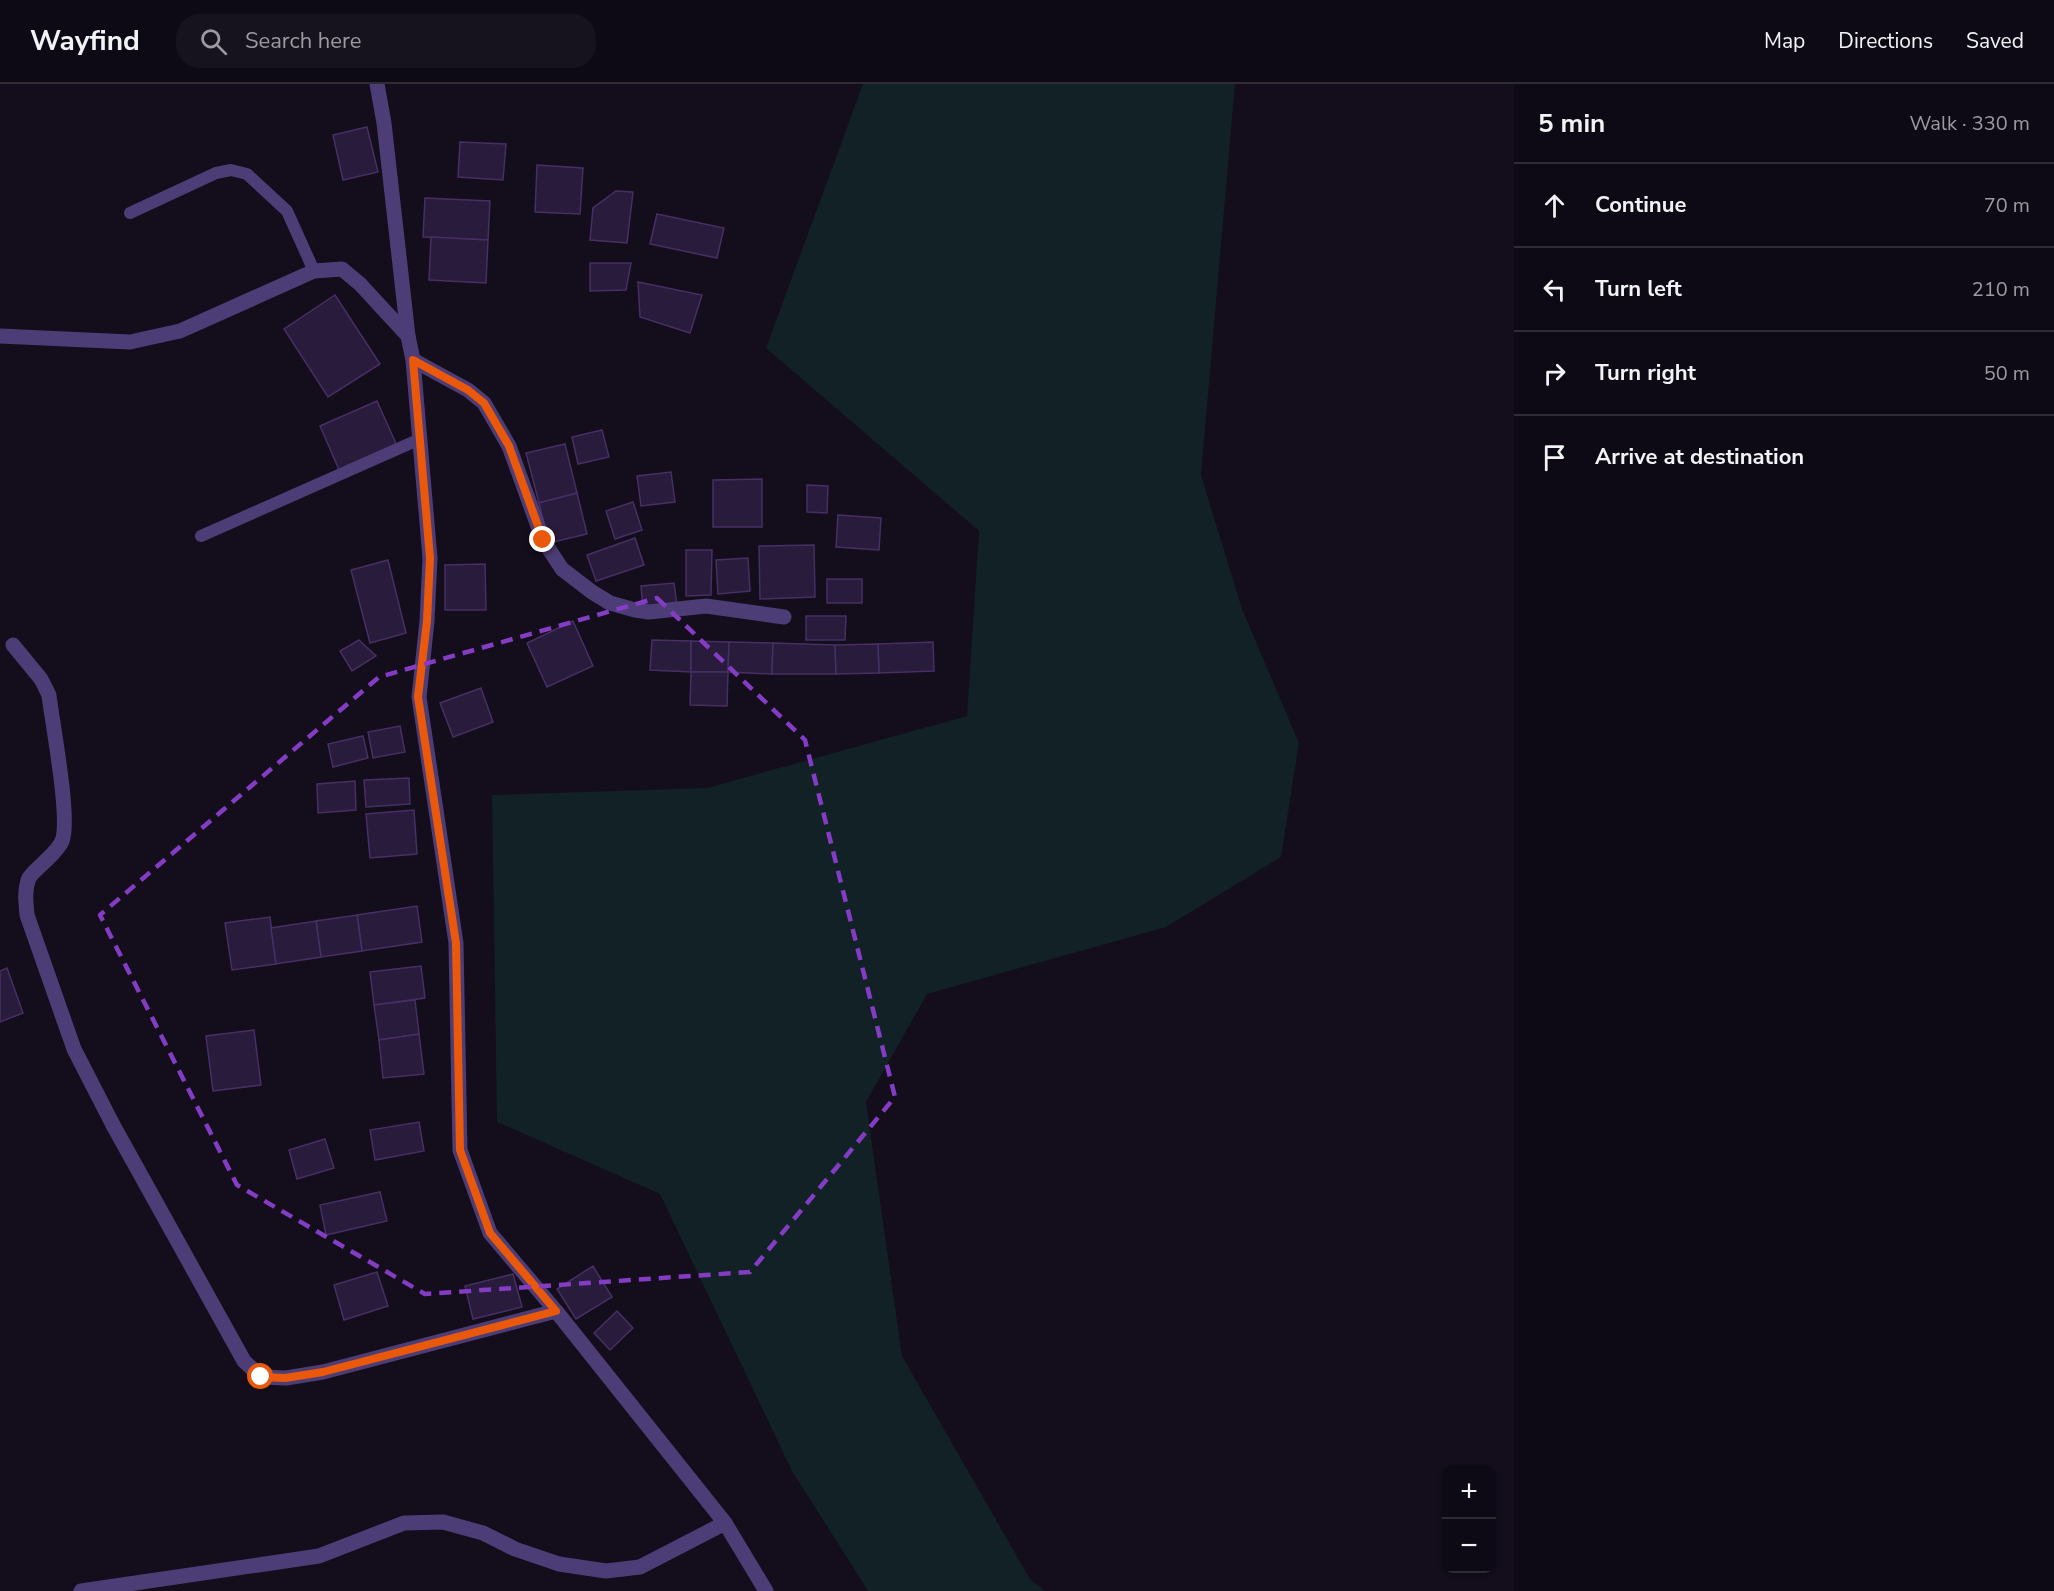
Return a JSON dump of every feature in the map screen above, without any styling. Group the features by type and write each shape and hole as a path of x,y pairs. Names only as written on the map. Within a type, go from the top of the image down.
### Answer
{"street":[{"path":"377,84 384,123 408,336 413,360 430,558 427,621 418,697 456,943 460,1150 490,1233 556,1311 724,1523 766,1591"},
{"path":"0,336 130,342 180,331 314,271 342,269 360,284 408,336"},
{"path":"413,360 468,390 484,403 509,446 543,540 562,569 592,592 610,603 649,612 706,606 784,617"},
{"path":"13,645 42,679 49,694 66,817 63,840 48,861 30,876 25,894 27,915 74,1049 113,1125 244,1361 261,1377 285,1378 323,1372 556,1311"},
{"path":"81,1591 319,1556 404,1522 443,1522 483,1533 515,1549 559,1564 606,1571 639,1567 724,1523"}],"lane":[{"path":"130,213 216,174 231,170 247,174 287,211 314,271"},
{"path":"201,536 420,440"}],"highlighted area":[{"path":"657,598 805,740 895,1097 750,1272 425,1294 237,1185 100,915 379,677"}],"shaded area":[{"path":"863,84 1235,84 1201,475 1242,609 1299,743 1281,857 1166,927 927,994 866,1102 902,1356 1030,1579 1045,1591 868,1591 792,1471 660,1194 497,1122 492,795 707,788 967,716 979,531 766,348"}],"building":[{"path":"367,127 378,172 343,180 333,135"},
{"path":"460,142 506,144 503,180 458,177"},
{"path":"537,165 583,168 580,214 535,212"},
{"path":"616,191 633,192 627,243 590,240 593,208"},
{"path":"425,198 490,201 488,240 423,237"},
{"path":"657,214 724,228 717,258 650,244"},
{"path":"431,237 488,240 486,283 429,280"},
{"path":"590,263 631,263 626,290 590,291"},
{"path":"638,282 702,295 690,333 640,317"},
{"path":"335,295 380,364 328,397 284,329"},
{"path":"377,401 398,448 340,472 320,426"},
{"path":"602,430 609,457 578,464 572,437"},
{"path":"565,444 577,493 539,503 526,453"},
{"path":"671,472 675,502 641,506 637,476"},
{"path":"762,479 762,527 713,527 713,480"},
{"path":"807,485 828,486 827,513 807,512"},
{"path":"577,493 587,534 549,543 539,503"},
{"path":"633,502 642,530 615,539 606,511"},
{"path":"838,515 881,518 879,550 836,547"},
{"path":"635,538 644,565 596,581 587,555"},
{"path":"814,545 815,597 760,599 759,546"},
{"path":"686,550 712,550 711,595 686,596"},
{"path":"748,558 750,591 718,594 716,560"},
{"path":"388,560 406,633 370,643 351,570"},
{"path":"485,564 486,610 445,610 445,565"},
{"path":"827,579 862,579 862,603 827,603"},
{"path":"674,583 677,605 643,608 641,586"},
{"path":"806,616 846,616 845,640 806,640"},
{"path":"573,621 593,666 547,687 527,643"},
{"path":"359,640 376,656 352,671 340,651"},
{"path":"652,640 691,641 691,672 650,670"},
{"path":"691,641 729,642 728,672 691,672"},
{"path":"729,642 773,643 772,674 728,672"},
{"path":"933,642 934,671 879,673 878,644"},
{"path":"773,643 835,645 836,674 772,674"},
{"path":"878,644 879,673 836,674 835,645"},
{"path":"691,672 728,672 727,706 690,705"},
{"path":"481,688 493,722 453,737 440,703"},
{"path":"400,726 405,752 373,758 368,732"},
{"path":"363,736 368,758 333,767 328,744"},
{"path":"409,778 410,804 366,807 364,780"},
{"path":"355,781 356,810 318,813 317,784"},
{"path":"414,810 417,854 370,858 366,814"},
{"path":"417,906 422,942 362,951 357,915"},
{"path":"357,915 362,951 321,957 316,921"},
{"path":"270,917 276,964 232,970 225,923"},
{"path":"316,921 321,957 276,964 271,928"},
{"path":"421,966 425,998 374,1005 370,972"},
{"path":"7,968 23,1013 0,1022 0,971"},
{"path":"415,1000 419,1034 379,1040 374,1005"},
{"path":"254,1030 261,1085 213,1091 206,1036"},
{"path":"419,1034 424,1074 383,1078 379,1040"},
{"path":"419,1122 424,1151 375,1160 370,1130"},
{"path":"325,1139 334,1168 297,1179 289,1150"},
{"path":"380,1192 387,1221 326,1235 320,1205"},
{"path":"593,1266 612,1297 576,1319 557,1289"},
{"path":"377,1272 388,1306 344,1320 334,1285"},
{"path":"513,1274 522,1307 473,1319 465,1286"},
{"path":"617,1311 633,1328 610,1350 594,1333"}],"route":[{"path":"261,1377 285,1378 323,1372 556,1311 490,1233 460,1150 456,943 418,697 427,621 430,558 413,360 468,390 484,403 509,446 543,540"}]}
